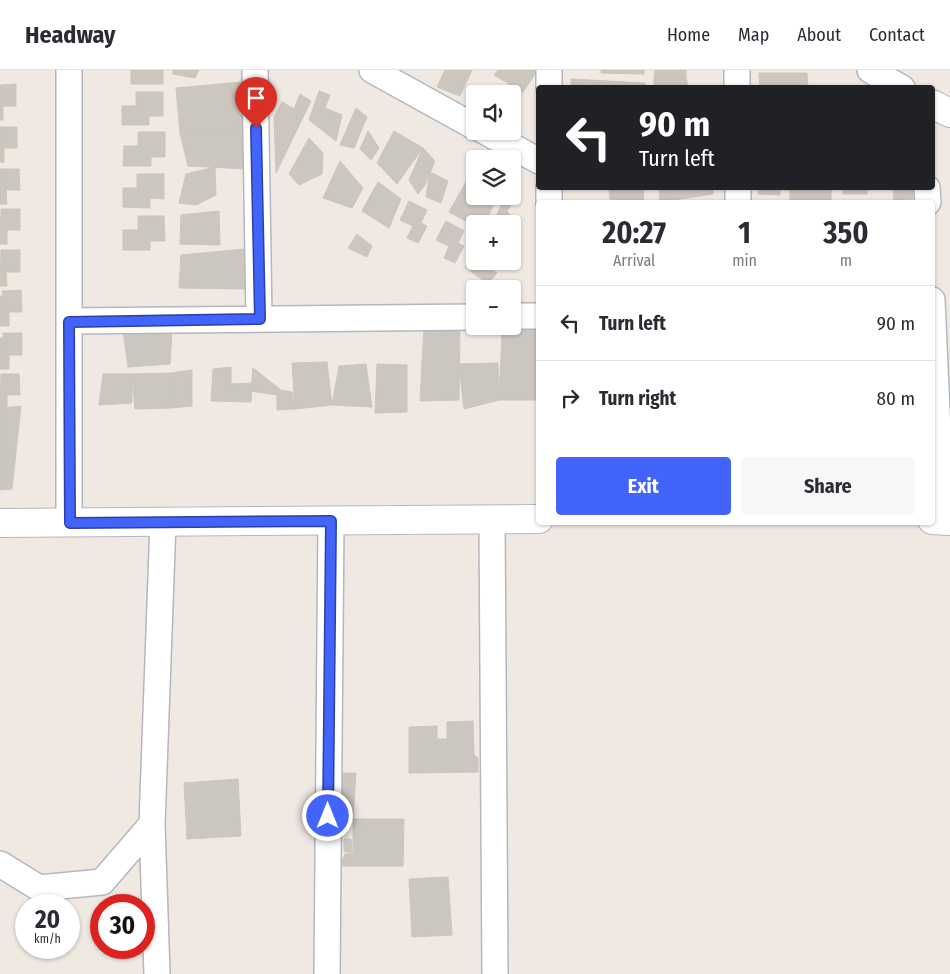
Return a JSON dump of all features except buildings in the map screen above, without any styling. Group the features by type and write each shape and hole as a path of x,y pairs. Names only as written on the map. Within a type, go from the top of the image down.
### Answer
{"street":[{"path":"69,70 70,523"},
{"path":"255,70 260,319"},
{"path":"372,70 466,121"},
{"path":"549,70 549,85"},
{"path":"737,70 737,85"},
{"path":"870,70 897,85"},
{"path":"935,106 950,113"},
{"path":"500,140 536,160"},
{"path":"521,316 536,316"},
{"path":"69,322 466,317"},
{"path":"935,366 942,520"},
{"path":"492,519 495,974"},
{"path":"0,524 536,519"},
{"path":"327,974 331,521"},
{"path":"156,974 152,824 163,522"},
{"path":"0,864 39,888 102,882 152,824"}],"route":[{"path":"256,128 260,319 69,322 70,523 331,521 328,816"}]}
